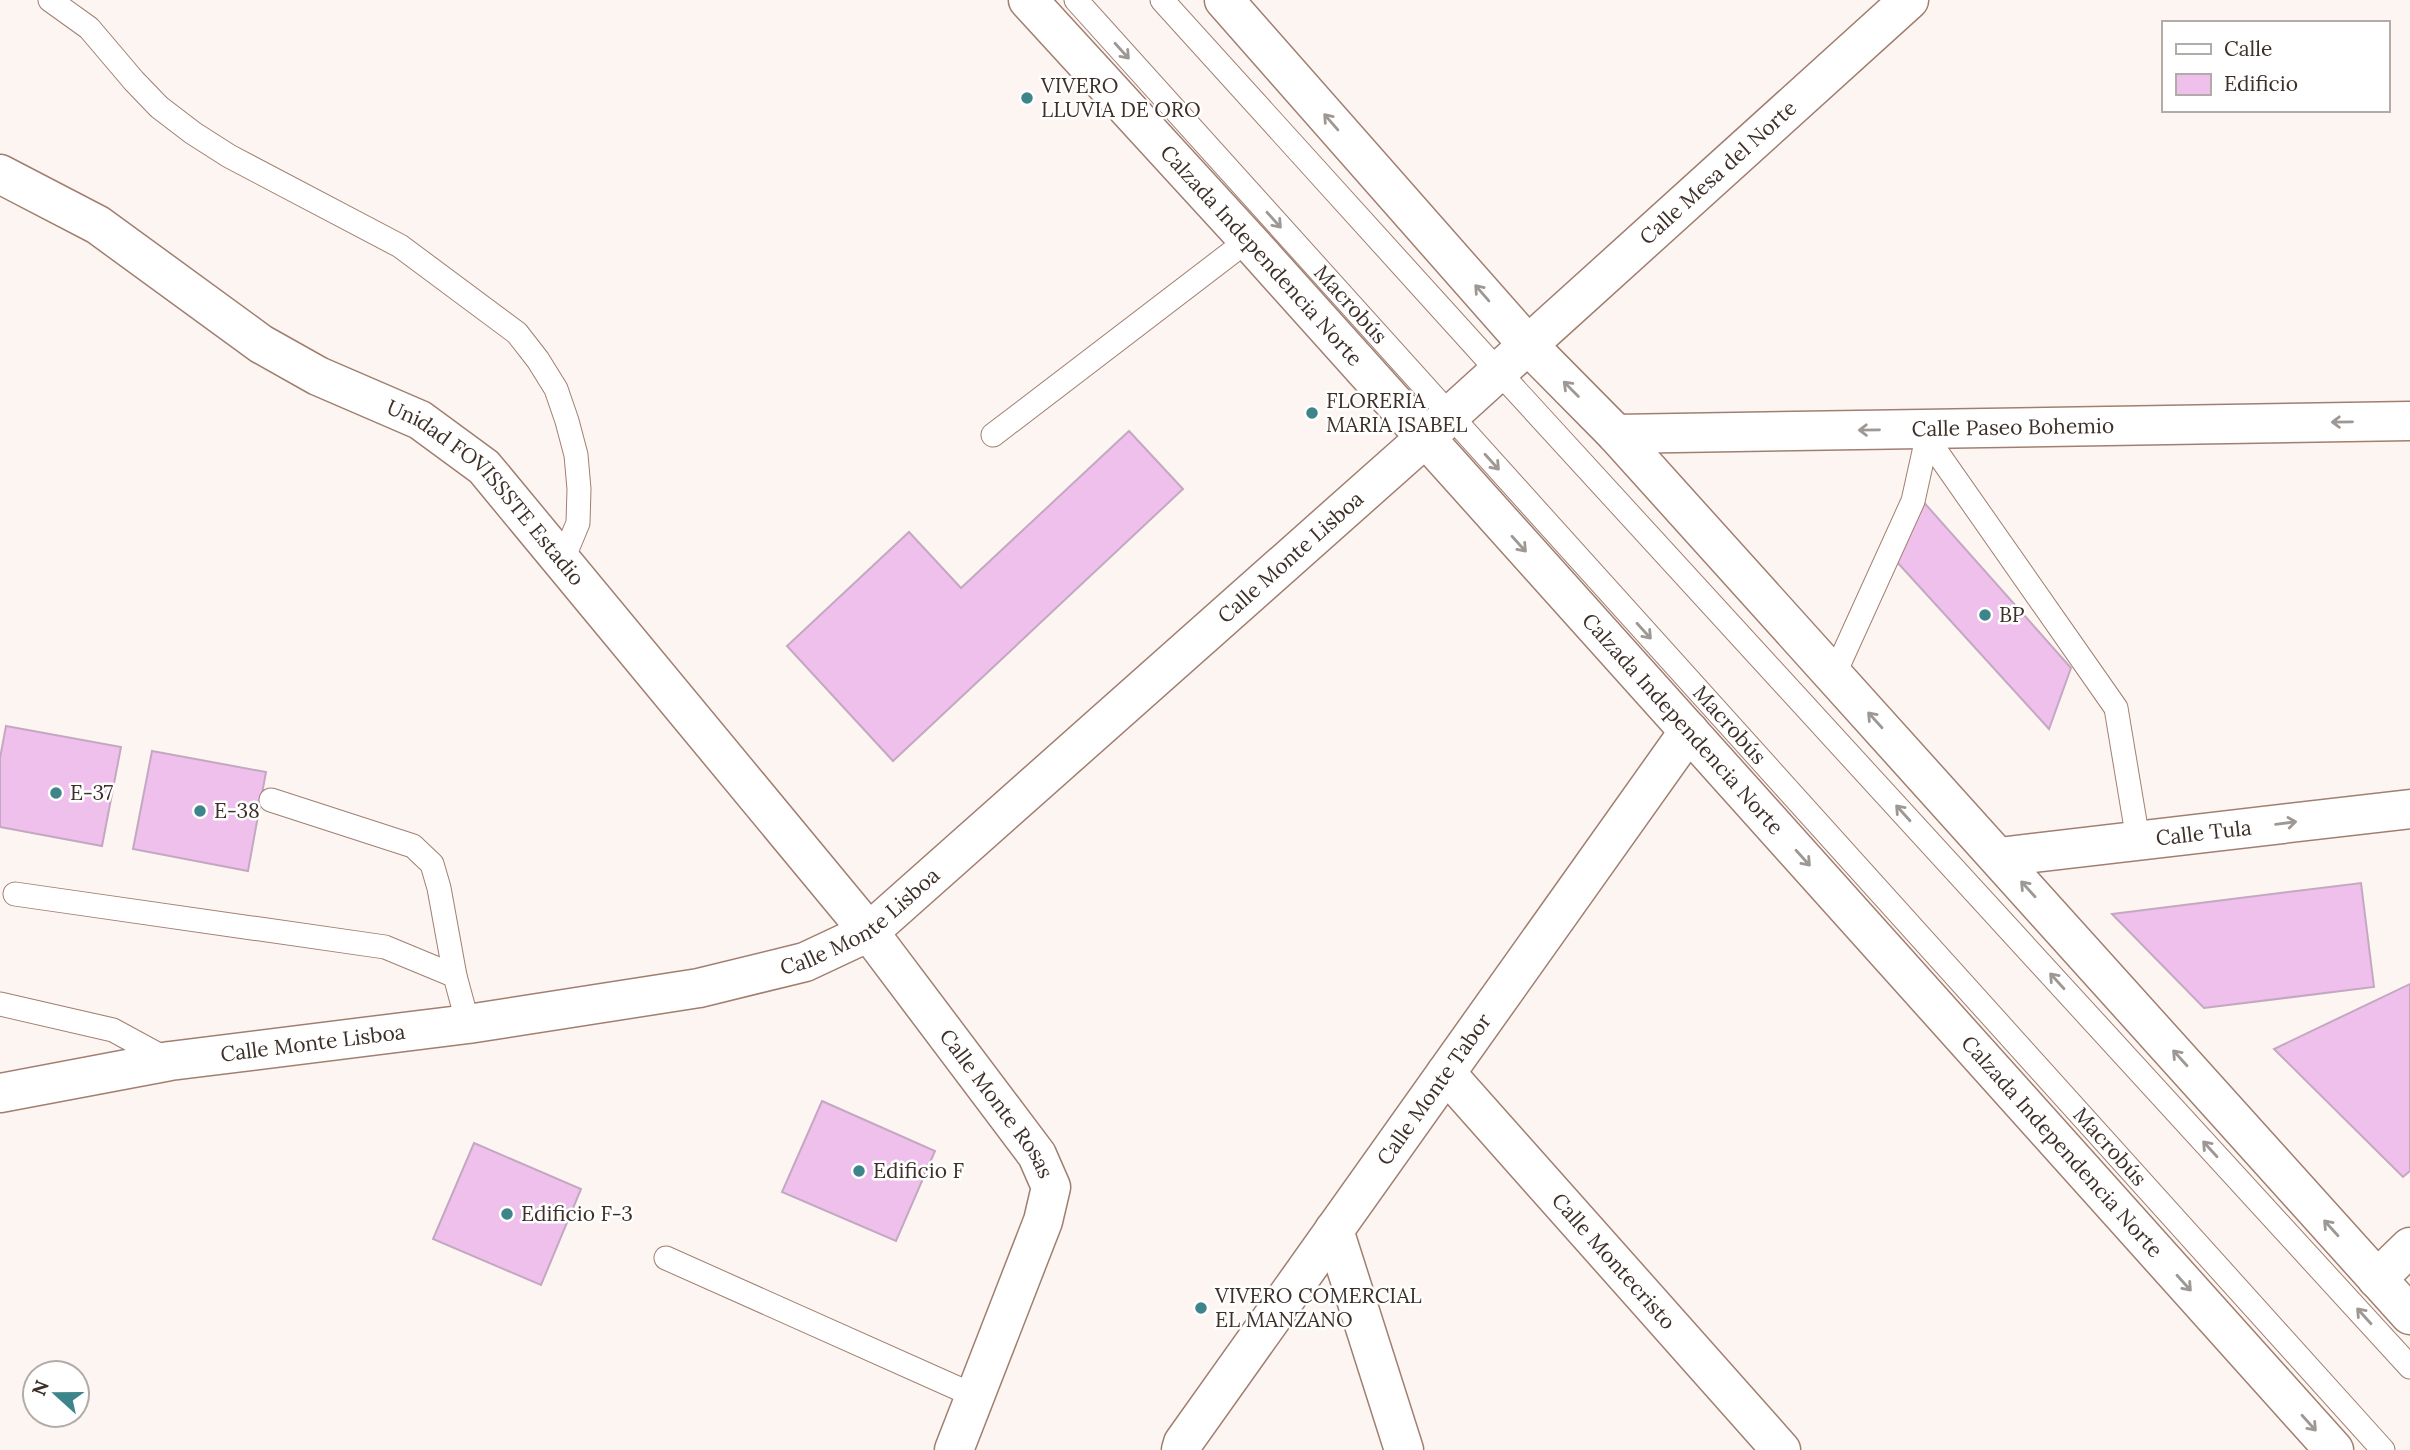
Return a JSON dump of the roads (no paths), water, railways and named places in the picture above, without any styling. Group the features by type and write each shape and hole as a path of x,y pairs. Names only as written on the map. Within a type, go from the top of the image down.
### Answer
{"street":[{"name":"Calzada Independencia Norte","path":"1028,0 1248,240 1437,427 1689,731 2334,1450"},
{"path":"1224,0 1527,344 1616,434 2410,1315"},
{"name":"Calle Mesa del Norte","path":"1527,344 1891,6"},
{"name":"Unidad FOVISSSTE Estadio","path":"0,174 98,225 261,344 318,376 420,420 484,467 563,559 869,932"},
{"name":"Calle Monte Lisboa","path":"0,1093 170,1061 468,1024 699,988 805,962 869,932 1527,344"},
{"name":"Calle Paseo Bohemio","path":"1616,434 1926,434 2410,421"},
{"name":"Calle Monte Tabor","path":"1181,1450 1183,1443 1689,731"},
{"name":"Calle Tula","path":"1999,857 2410,809"},
{"name":"Calle Monte Rosas","path":"869,932 1037,1155 1051,1187 1043,1221 954,1450"},
{"name":"Calle Montecristo","path":"1447,1073 1781,1450"},
{"path":"1334,1230 1404,1450"},
{"path":"2377,1279 2410,1247"}],"lane":[{"path":"50,0 89,28 134,82 159,107 193,134 229,156 400,246 517,333 556,389 576,455 578,523 563,559"},
{"name":"Macrobús","path":"1076,0 1437,427 2383,1450"},
{"path":"1162,0 2410,1367"},
{"path":"993,435 1248,240"},
{"path":"1834,675 1913,501 1926,434"},
{"path":"1926,434 2116,708 2138,840"},
{"path":"271,800 413,846 432,864 455,976 468,1024"},
{"path":"15,894 385,947 455,976"},
{"path":"0,1004 113,1030 170,1061"},
{"path":"666,1258 975,1396"}],"place":[{"name":"VIVERO LLUVIA DE ORO","path":"1027,98"},
{"name":"FLORERIA MARIA ISABEL","path":"1312,413"},
{"name":"BP","path":"1985,615"},
{"name":"E-37","path":"56,793"},
{"name":"E-38","path":"200,811"},
{"name":"Edificio F","path":"859,1171"},
{"name":"Edificio F-3","path":"507,1214"},
{"name":"VIVERO COMERCIAL EL MANZANO","path":"1201,1308"}]}
